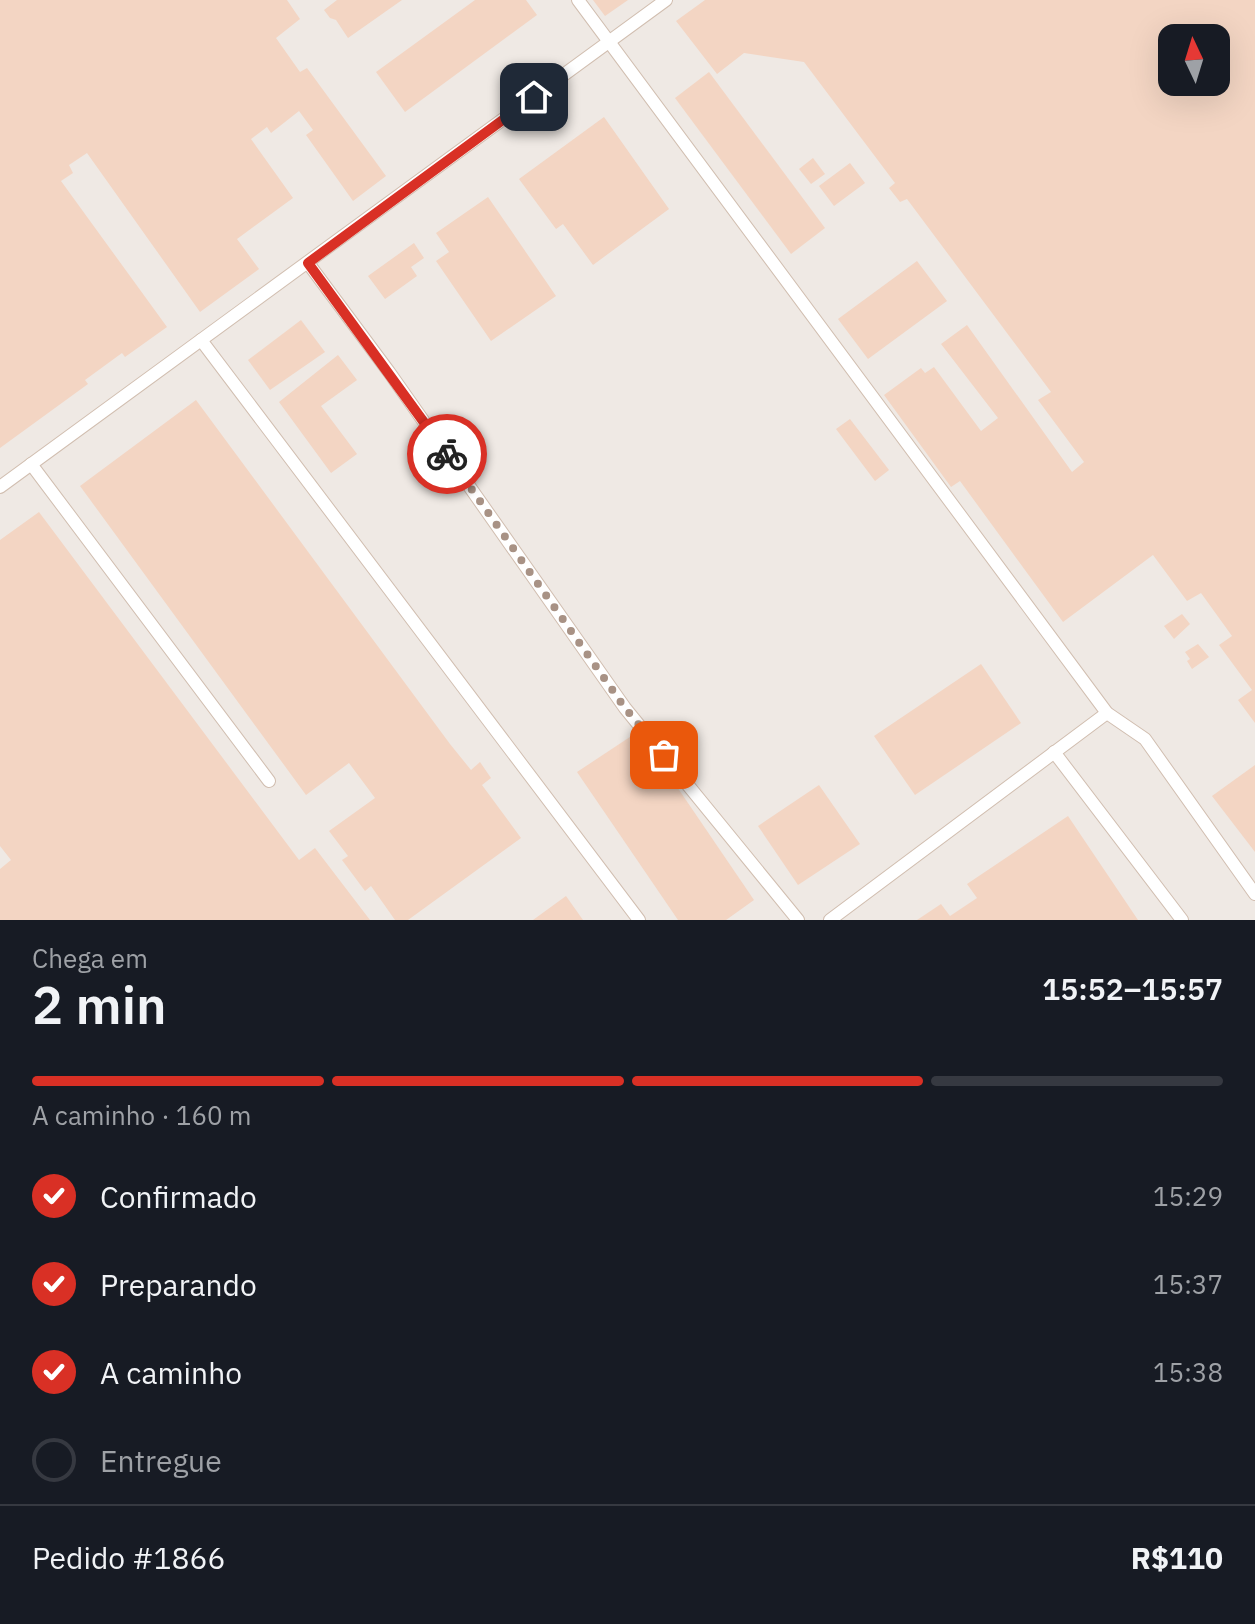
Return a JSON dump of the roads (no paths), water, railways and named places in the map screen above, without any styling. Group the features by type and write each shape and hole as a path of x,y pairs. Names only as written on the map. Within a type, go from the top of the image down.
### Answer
{"lane":[{"path":"578,0 1107,713 1145,739 1255,894"},
{"path":"0,487 666,0"},
{"path":"308,263 389,372 625,708 798,920"},
{"path":"201,340 639,920"},
{"path":"31,464 269,781"},
{"path":"830,920 1107,713"},
{"path":"1054,752 1182,920"}]}
